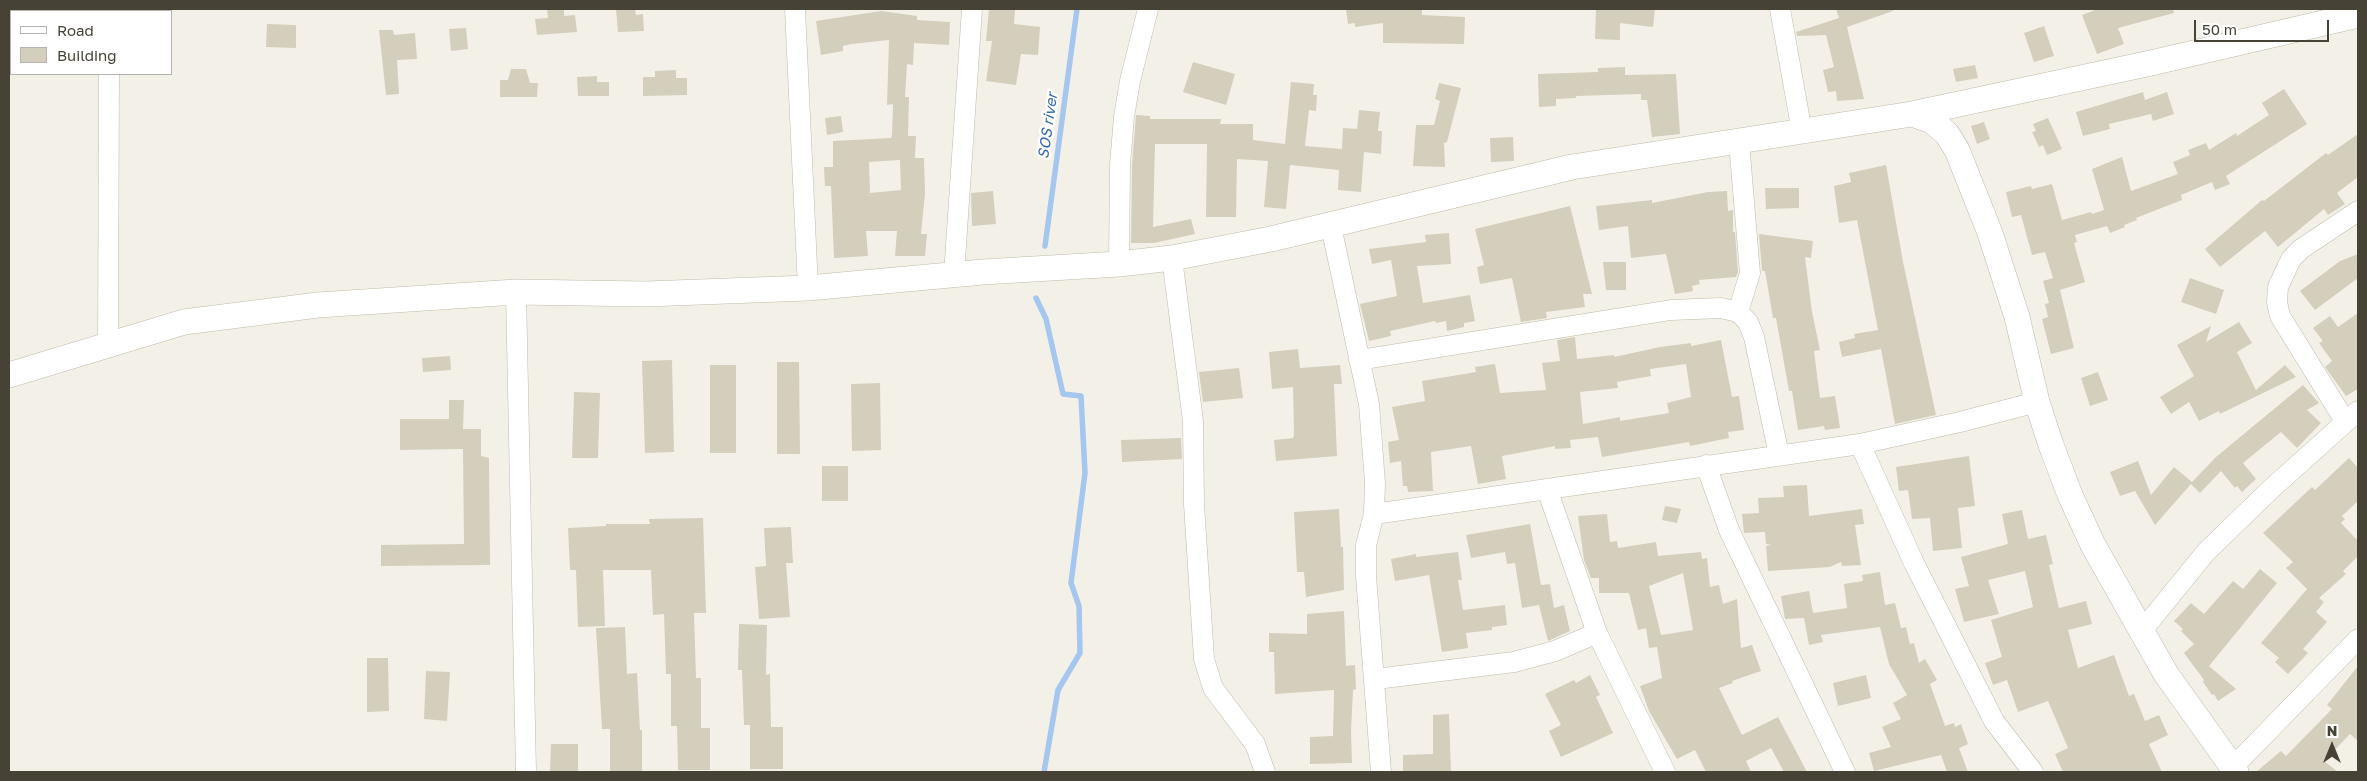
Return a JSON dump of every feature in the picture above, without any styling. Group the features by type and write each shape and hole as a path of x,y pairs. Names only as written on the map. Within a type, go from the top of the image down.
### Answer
{"street":[{"path":"795,9 808,288"},
{"path":"954,275 972,9"},
{"path":"1119,264 1120,164 1124,118 1148,9"},
{"path":"1780,9 1802,132"},
{"path":"9,375 184,322 250,312 373,301 516,292 646,294 808,288 954,275 1119,264 1172,258 1331,226 1572,168 1912,114 2151,63 2358,15"},
{"path":"108,346 109,75"},
{"path":"1912,114 1932,121 1947,134 1957,150 1990,233 2014,307 2037,402 2070,496 2093,545 2166,674 2234,770 2358,639"},
{"path":"1738,312 1750,272 1739,142"},
{"path":"2141,632 2206,552 2352,416 2280,316 2277,302 2278,287 2291,259 2301,249 2358,211"},
{"path":"1331,226 1368,404 1375,483 1374,514 1366,545 1366,576 1376,679 1382,772"},
{"path":"1172,258 1193,421 1194,504 1204,659 1213,688 1256,744 1265,772"},
{"path":"516,292 526,772"},
{"path":"1359,360 1671,310 1721,308 1738,312 1748,322 1754,337 1779,455"},
{"path":"1374,514 1860,444 1960,422 2037,402"},
{"path":"1860,444 1914,563 1994,721 2032,772"},
{"path":"1706,465 1728,530 1845,772"},
{"path":"1547,490 1597,632 1665,772"},
{"path":"1376,679 1514,662 1555,651 1597,632"}],"building":[{"path":"547,9 564,9 564,16 575,15 577,32 537,35 535,19 548,18"},
{"path":"616,9 635,9 636,15 643,14 644,31 618,32"},
{"path":"989,9 1015,9 1014,24 1040,27 1038,55 1021,54 1016,85 986,81 992,41 986,41"},
{"path":"1346,9 1422,9 1422,15 1465,17 1464,44 1383,43 1383,23 1355,27 1355,23 1348,24"},
{"path":"1596,9 1655,9 1653,27 1620,23 1620,40 1595,39"},
{"path":"1836,9 1893,9 1893,11 1847,27 1864,99 1837,101 1836,91 1828,92 1823,70 1834,67 1826,35 1797,36 1796,32 1839,18"},
{"path":"2098,9 2173,9 2174,13 2118,28 2124,44 2097,54 2082,15"},
{"path":"881,11 917,16 917,20 950,22 949,45 914,43 913,65 907,64 905,97 909,97 908,136 916,136 915,158 924,158 925,193 921,234 927,234 925,256 895,256 897,231 866,231 868,256 834,258 831,186 825,186 824,167 833,167 833,141 891,138 893,104 887,105 889,40 852,44 843,46 843,51 821,55 816,21","holes":["900,160 901,190 870,193 869,162"]},
{"path":"267,24 296,25 296,48 266,47"},
{"path":"2044,26 2054,56 2034,62 2024,33"},
{"path":"466,28 468,49 451,51 449,29"},
{"path":"379,30 393,30 394,35 415,33 417,59 397,60 399,94 386,95"},
{"path":"1193,62 1235,74 1226,105 1183,92"},
{"path":"1975,65 1978,78 1956,82 1953,69"},
{"path":"1625,67 1625,75 1676,74 1680,134 1652,137 1647,100 1641,100 1641,94 1576,96 1576,98 1556,99 1556,106 1539,107 1538,74 1598,72 1598,68"},
{"path":"511,69 526,69 530,83 538,83 537,97 500,97 500,80 508,80"},
{"path":"676,70 676,78 687,78 687,95 643,96 643,77 655,77 655,71"},
{"path":"597,76 597,82 609,82 609,96 578,96 577,77"},
{"path":"1291,82 1314,84 1313,95 1317,95 1316,111 1309,110 1305,146 1342,149 1343,128 1357,129 1359,110 1380,112 1378,131 1382,131 1381,154 1364,152 1361,192 1338,190 1339,170 1290,165 1286,209 1264,207 1268,161 1237,159 1236,217 1206,217 1207,144 1155,144 1153,227 1191,219 1195,234 1154,243 1131,243 1132,165 1136,115 1150,116 1150,119 1221,119 1220,124 1253,124 1253,140 1285,144"},
{"path":"1439,83 1461,88 1447,142 1444,143 1445,167 1413,166 1416,125 1434,125 1440,101 1435,99"},
{"path":"2284,89 2307,124 2226,176 2230,184 2215,190 2212,182 2181,195 2182,200 2136,218 2137,220 2124,225 2125,227 2110,233 2107,226 2075,235 2077,242 2074,243 2085,282 2060,290 2074,348 2051,354 2042,319 2048,317 2045,304 2049,303 2043,281 2053,278 2045,252 2032,255 2021,215 2012,217 2006,192 2031,186 2032,189 2052,184 2062,220 2104,210 2092,169 2122,157 2131,191 2178,174 2173,162 2190,155 2188,150 2206,143 2209,150 2236,133 2237,136 2269,115 2262,103"},
{"path":"2143,92 2145,100 2167,92 2174,114 2153,121 2151,114 2109,124 2110,129 2083,136 2076,112"},
{"path":"841,116 843,132 827,135 825,118"},
{"path":"2048,118 2062,149 2047,155 2043,145 2039,147 2032,132 2036,131 2033,124"},
{"path":"1984,122 1990,139 1977,144 1971,126"},
{"path":"2358,134 2358,177 2337,193 2345,204 2328,215 2324,209 2278,247 2265,231 2220,267 2205,249 2262,200 2264,201 2326,153 2328,155"},
{"path":"1513,137 1514,161 1491,162 1490,138"},
{"path":"1886,165 1903,262 1936,415 1895,424 1881,349 1842,357 1839,342 1855,338 1854,334 1878,330 1857,220 1839,223 1834,186 1851,182 1849,173"},
{"path":"1765,188 1799,188 1799,208 1766,209"},
{"path":"993,191 996,224 972,226 971,193"},
{"path":"1727,191 1728,211 1733,210 1733,231 1731,231 1735,232 1738,272 1736,277 1699,280 1700,284 1692,286 1693,291 1675,294 1666,254 1631,258 1628,226 1599,230 1596,206 1652,200 1652,203 1708,192"},
{"path":"1570,206 1592,294 1583,294 1585,307 1546,312 1547,318 1521,322 1512,278 1480,284 1477,267 1484,265 1475,229"},
{"path":"1449,233 1451,264 1417,266 1423,303 1470,295 1475,321 1464,323 1464,327 1447,331 1446,321 1436,323 1435,321 1390,331 1391,336 1369,341 1360,304 1397,296 1391,260 1372,264 1369,249 1426,242 1425,235"},
{"path":"1759,234 1813,241 1811,258 1805,257 1812,312 1820,350 1814,351 1820,398 1835,396 1840,428 1825,430 1824,426 1798,430 1792,391 1789,391 1776,318 1773,318 1765,271 1762,271"},
{"path":"2358,254 2358,278 2315,310 2300,291 2340,261"},
{"path":"1603,262 1626,262 1626,290 1606,290"},
{"path":"2190,278 2224,290 2216,314 2181,302"},
{"path":"2358,313 2358,389 2346,396 2325,367 2332,361 2319,343 2323,341 2313,328 2330,316 2338,327"},
{"path":"2239,322 2252,343 2237,352 2256,390 2285,365 2296,377 2220,414 2219,411 2199,421 2189,402 2171,414 2160,397 2194,376 2177,345 2211,326 2206,342"},
{"path":"1575,337 1577,359 1614,355 1614,357 1660,347 1691,343 1691,346 1721,340 1732,397 1739,396 1744,430 1728,432 1729,438 1690,446 1689,442 1602,457 1598,437 1570,440 1571,448 1555,449 1555,446 1502,456 1506,479 1478,484 1471,446 1431,452 1433,491 1408,492 1407,486 1403,486 1401,461 1390,463 1388,442 1399,440 1392,407 1425,401 1422,381 1476,372 1475,367 1495,364 1500,393 1546,390 1542,363 1560,361 1557,340","holes":["1686,364 1691,397 1667,403 1669,413 1620,421 1620,417 1583,424 1580,392 1618,388 1617,382 1651,376 1650,369"]},
{"path":"1298,349 1300,368 1340,365 1342,384 1334,384 1337,456 1276,461 1274,440 1293,438 1294,435 1293,387 1272,389 1269,352"},
{"path":"450,356 451,370 423,372 422,358"},
{"path":"672,360 674,452 645,453 642,361"},
{"path":"777,362 799,362 800,454 777,454"},
{"path":"710,365 736,365 736,453 710,453"},
{"path":"1239,368 1243,398 1203,402 1199,372"},
{"path":"2098,372 2108,400 2090,406 2081,378"},
{"path":"880,383 881,450 852,451 851,384"},
{"path":"2303,385 2319,403 2307,410 2321,423 2297,448 2281,432 2243,463 2256,479 2242,492 2237,486 2235,488 2221,471 2200,493 2191,484 2155,525 2135,491 2120,496 2110,472 2138,461 2151,495 2174,467 2192,482 2216,457"},
{"path":"574,392 600,393 598,458 572,458"},
{"path":"449,400 464,400 463,429 481,429 481,456 489,458 490,565 381,566 381,545 464,544 463,449 400,450 400,419 449,419"},
{"path":"1181,438 1182,459 1122,462 1121,440"},
{"path":"1969,456 1975,506 1958,508 1962,548 1933,551 1930,518 1912,519 1908,490 1899,491 1896,467"},
{"path":"2349,458 2358,468 2358,501 2342,516 2345,519 2341,523 2358,541 2358,556 2343,571 2346,574 2319,598 2324,602 2316,612 2327,622 2303,649 2308,653 2288,674 2275,662 2279,658 2261,643 2307,589 2286,568 2293,562 2263,533 2312,487 2315,490"},
{"path":"822,466 848,466 848,501 822,501"},
{"path":"1807,485 1809,516 1862,509 1864,524 1855,525 1861,565 1842,566 1841,562 1830,567 1768,571 1766,546 1772,545 1766,544 1765,532 1744,533 1742,514 1759,513 1758,498 1784,497 1783,486"},
{"path":"1665,506 1681,509 1677,523 1662,520"},
{"path":"1339,509 1341,547 1343,547 1344,590 1306,597 1304,572 1297,572 1294,512"},
{"path":"2022,510 2028,539 2046,535 2053,564 2049,565 2059,608 2086,601 2092,624 2068,630 2078,668 2114,655 2129,696 2134,694 2145,721 2159,715 2168,735 2149,744 2162,772 2063,772 2055,754 2068,748 2048,701 2018,712 2007,680 1993,685 1985,663 2002,657 1991,620 2033,607 2025,571 1988,580 1999,614 1964,622 1955,589 1969,586 1961,557 2008,544 2002,514"},
{"path":"1607,514 1610,542 1617,541 1618,548 1656,542 1658,556 1701,552 1702,559 1707,558 1710,587 1719,585 1723,604 1737,599 1741,648 1752,645 1761,671 1732,681 1733,683 1719,688 1742,735 1778,717 1807,772 1784,772 1771,748 1746,761 1751,772 1706,772 1695,750 1677,759 1649,711 1640,686 1662,678 1657,647 1649,648 1646,628 1638,630 1629,593 1599,593 1599,578 1591,578 1584,560 1578,516","holes":["1683,573 1693,630 1661,635 1649,586"]},
{"path":"703,518 706,613 694,613 696,678 701,678 701,728 710,728 710,770 678,770 677,726 671,726 671,674 666,674 664,614 653,615 651,570 603,570 605,626 578,627 576,570 570,570 568,528 606,526 606,524 650,524 649,519"},
{"path":"1530,524 1541,585 1550,584 1554,608 1564,605 1570,631 1548,641 1539,605 1522,608 1515,563 1507,564 1505,552 1471,558 1466,535"},
{"path":"791,527 793,563 786,563 790,617 759,619 755,567 766,566 764,528"},
{"path":"1458,552 1462,580 1458,580 1463,610 1505,605 1507,625 1492,627 1492,630 1466,633 1468,648 1442,652 1429,575 1395,581 1391,559 1416,554 1416,557"},
{"path":"2260,569 2277,583 2209,666 2236,689 2218,701 2184,653 2194,644 2181,631 2183,629 2174,621 2191,603 2204,614 2233,581 2243,589"},
{"path":"1880,572 1885,605 1895,603 1901,628 1906,627 1910,644 1914,643 1919,663 1925,659 1937,680 1930,684 1945,726 1954,723 1955,727 1961,724 1968,744 1959,748 1968,772 1947,772 1941,755 1874,771 1869,753 1891,747 1882,727 1901,719 1893,703 1907,695 1889,664 1880,627 1821,635 1823,642 1809,645 1804,618 1785,619 1781,596 1809,591 1813,613 1847,608 1844,584 1863,581 1862,575"},
{"path":"1344,611 1346,666 1355,665 1356,689 1353,690 1351,731 1352,763 1310,764 1310,737 1333,736 1334,690 1275,694 1274,652 1269,652 1269,633 1307,634 1307,614"},
{"path":"739,624 767,625 766,675 770,674 771,727 783,727 783,769 750,769 750,725 744,725 742,670 738,670"},
{"path":"625,627 627,674 637,673 640,730 642,730 642,772 610,772 610,729 602,729 596,628"},
{"path":"367,658 388,658 389,711 367,712"},
{"path":"2358,666 2358,741 2350,734 2324,761 2338,772 2256,772 2281,751 2286,756 2332,709 2327,705"},
{"path":"426,671 450,672 447,721 424,719"},
{"path":"1590,675 1600,695 1596,697 1613,733 1561,757 1549,731 1561,725 1545,694 1574,680 1576,683"},
{"path":"1866,675 1871,698 1838,706 1833,683"},
{"path":"1449,714 1451,772 1403,772 1403,755 1433,754 1433,715"},
{"path":"551,744 578,744 578,772 550,772"}],"waterway":[{"name":"SOS river","path":"1045,246 1077,9"},
{"path":"1036,298 1046,319 1063,394 1081,396 1085,473 1071,583 1079,606 1080,653 1058,690 1044,772"}]}
